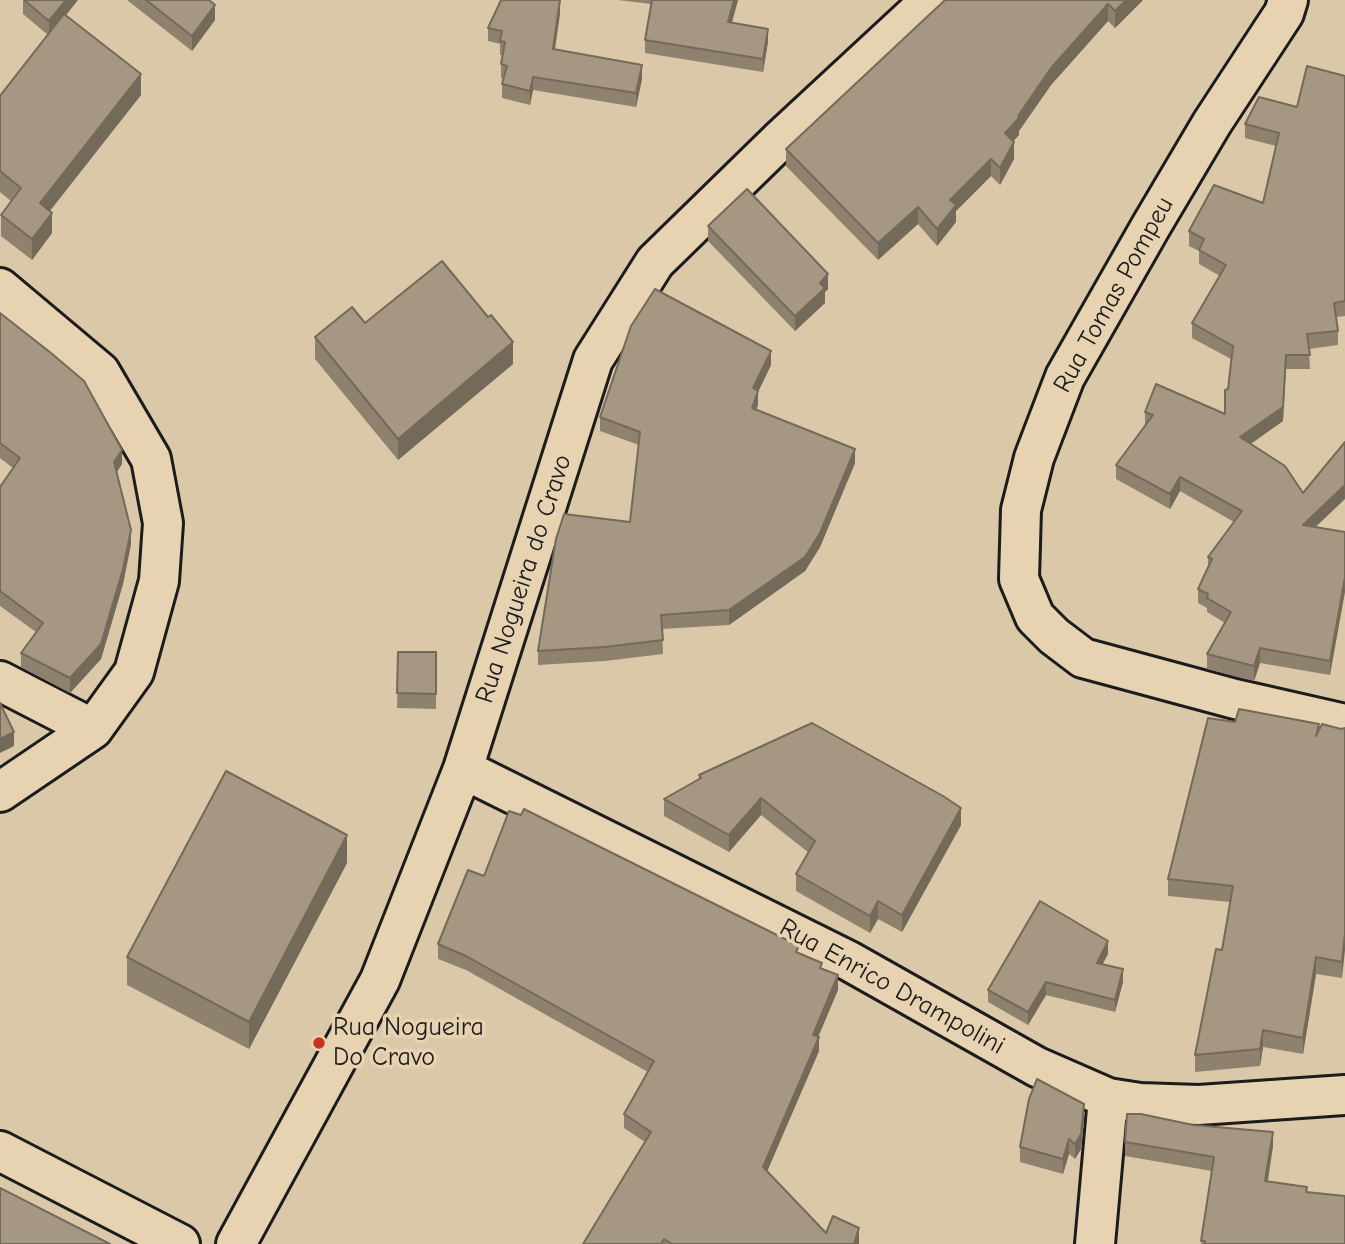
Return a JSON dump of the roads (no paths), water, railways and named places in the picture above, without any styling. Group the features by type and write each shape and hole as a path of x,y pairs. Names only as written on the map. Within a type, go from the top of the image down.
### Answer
{"street":[{"name":"Rua Nogueira do Cravo","path":"236,1244 380,980 463,769 593,360 655,262 779,141 931,0"},
{"name":"Rua Tomas Pompeu","path":"1290,4 1212,123 1065,377 1034,458 1021,510 1019,579 1035,617 1054,636 1083,658 1235,699 1345,724"},
{"path":"0,288 100,372 151,459 163,523 159,582 134,672 93,729 0,792"},
{"path":"0,681 93,729"},
{"name":"Rua Enrico Drampolini","path":"463,769 849,961 1037,1067 1108,1098 1140,1103 1199,1105 1345,1095"},
{"path":"1095,1244 1108,1098"},
{"path":"0,1151 180,1244"}],"place":[{"name":"Rua Nogueira Do Cravo","path":"319,1043"}]}
